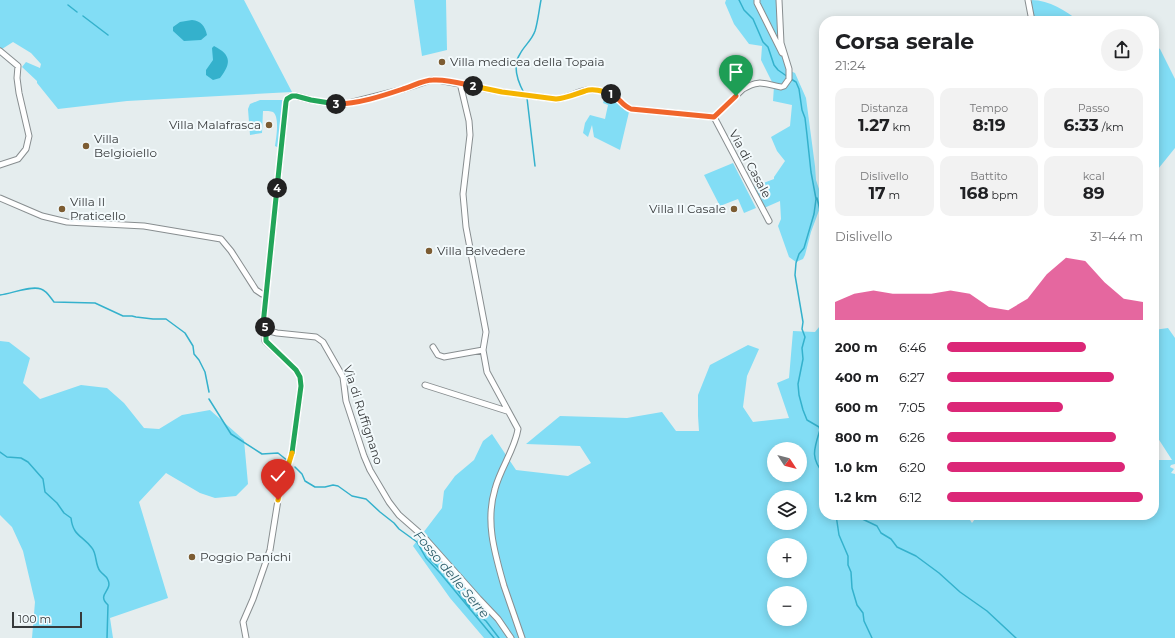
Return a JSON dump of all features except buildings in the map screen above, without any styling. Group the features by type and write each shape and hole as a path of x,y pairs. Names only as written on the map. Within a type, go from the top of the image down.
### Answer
{"street":[{"path":"757,0 777,46 786,60"},
{"path":"246,638 243,622 253,599 270,550 284,472 288,466 292,454 301,386 300,377 296,370 266,341 266,330 263,325 287,99 292,96 296,96 333,104 345,104 404,89 431,80 460,83 502,92 556,99 565,98 586,90 597,90 614,95 625,108 714,117 743,89 758,82 781,87 784,86 789,79 789,69 780,34 779,0"},
{"path":"1028,0 1031,16"},
{"path":"0,50 18,66 16,78 29,136 26,149 18,159 0,165"},
{"path":"460,83 469,121 470,135 463,194 466,227 486,332 483,350 487,372 518,429 517,436 494,490 490,507 490,524 496,559 522,638"},
{"name":"Via di Casale","path":"714,117 768,221"},
{"path":"0,198 42,216 67,222 144,226 221,239 236,257 256,290 262,294 266,294"},
{"name":"Via di Ruffignano","path":"266,330 277,333 316,337 323,342 343,377 346,401 364,456 370,470 389,502 399,515 423,536 479,600 498,619 511,638"},
{"path":"432,347 438,355 444,356 483,350"},
{"path":"425,385 507,411"}],"shaded area":[{"path":"0,0 244,0 292,92 127,101 58,109 37,81 22,67 26,62 40,68 41,64 31,53 13,42 2,49 0,48"},
{"path":"414,0 446,0 447,50 422,56"},
{"path":"726,0 779,0 779,26 788,70 795,73 806,98 816,180 819,189 819,210 805,255 803,259 796,262 789,257 778,226 781,219 780,201 764,208 753,187 774,179 785,161 777,151 771,137 790,126 792,105 773,101 774,86 761,60 762,46 749,44 734,24 725,3"},
{"path":"1032,0 1038,0 1051,4 1072,16 1030,16"},
{"path":"192,20 202,24 207,35 201,40 184,41 173,31 173,27 180,22"},
{"path":"214,46 220,49 227,56 228,64 220,78 213,80 206,75 206,70 213,60 212,48"},
{"path":"1159,48 1175,79 1175,148 1159,168"},
{"path":"605,96 612,97 629,112 620,150 594,137 592,125 588,137 583,133 585,123 590,115 605,119 608,105 603,103"},
{"path":"260,100 284,100 279,148 275,146 277,123 273,112 263,111 262,133 250,135 248,109 250,104"},
{"path":"733,163 756,208 744,213 738,199 720,206 704,175"},
{"path":"819,327 819,520 970,520 972,523 974,520 1159,520 1159,460 1172,460 1159,440 1159,329 1168,328 1175,338 1175,464 1171,465 1170,467 1174,469 1171,473 1175,474 1175,638 484,638 450,598 413,546 442,508 444,491 455,476 474,460 483,441 492,434 516,470 568,476 591,463 580,446 526,444 560,416 627,418 662,412 676,431 699,431 698,395 710,365 748,345 759,349 747,376 743,407 753,422 789,418 777,383 789,378 793,331 815,332"},
{"path":"0,341 9,342 30,358 23,383 40,399 81,385 107,388 124,403 144,428 159,429 182,415 210,410 244,440 248,484 236,496 215,498 200,493 166,473 139,502 168,598 110,618 113,638 32,638 35,602 23,551 12,527 0,515"}],"waterway":[{"path":"524,93 518,79 516,64 520,54 535,31 541,0"},
{"path":"739,0 744,10 753,19 763,42 768,47 774,65 788,77"},
{"path":"68,5 77,12"},
{"path":"83,16 108,35"},
{"path":"791,79 796,82 799,89 802,110 805,118 811,172 816,199 814,214 804,248 799,254 796,263 795,275 803,322 802,329 805,337 802,348 803,359 798,384 799,395 807,420 819,427"},
{"path":"527,98 535,166"},
{"path":"817,198 819,206"},
{"name":"Fosso delle Serre","path":"0,295 37,288 45,291 54,302 95,303 123,316 166,319 185,333 193,346 194,354 205,372 209,392"},
{"name":"Fosso delle Serre","path":"209,399 231,434 262,454 278,453 288,461"},
{"path":"819,433 814,453 819,466"},
{"path":"0,452 7,457 21,458 28,462 43,479 45,492 57,503 64,513 71,518 72,524 78,535 94,550 98,569 107,577 109,584 104,595 105,601 108,605 107,638"},
{"name":"Fosso delle Serre","path":"295,467 302,474 305,481 315,487 333,485 338,486 352,496 366,499 399,529 417,542 426,558 494,638"},
{"path":"837,520 839,535 848,556 852,588 857,605 863,613 864,621 872,638"},
{"path":"864,520 877,526 881,533 891,539 897,547 916,556 939,573 960,592 987,611 1016,638"},
{"name":"Fosso delle Serre","path":"430,559 449,578 470,607"},
{"path":"477,615 486,621 499,638"}],"place":[{"name":"Villa medicea della Topaia","path":"442,62"},
{"name":"Villa Malafrasca","path":"269,125"},
{"name":"Villa Belgioiello","path":"86,146"},
{"name":"Villa Il Praticello","path":"62,209"},
{"name":"Villa Il Casale","path":"734,209"},
{"name":"Villa Belvedere","path":"429,251"},
{"name":"Poggio Panichi","path":"192,557"}],"route":[{"path":"278,500 284,472 288,466 292,454 301,386 300,377 296,370 266,341 266,330 263,325 287,99 292,96 296,96 333,104 345,104 372,98 431,80 438,80 502,92 556,99 565,98 586,90 597,90 614,95 625,108 714,117 736,96"}]}
